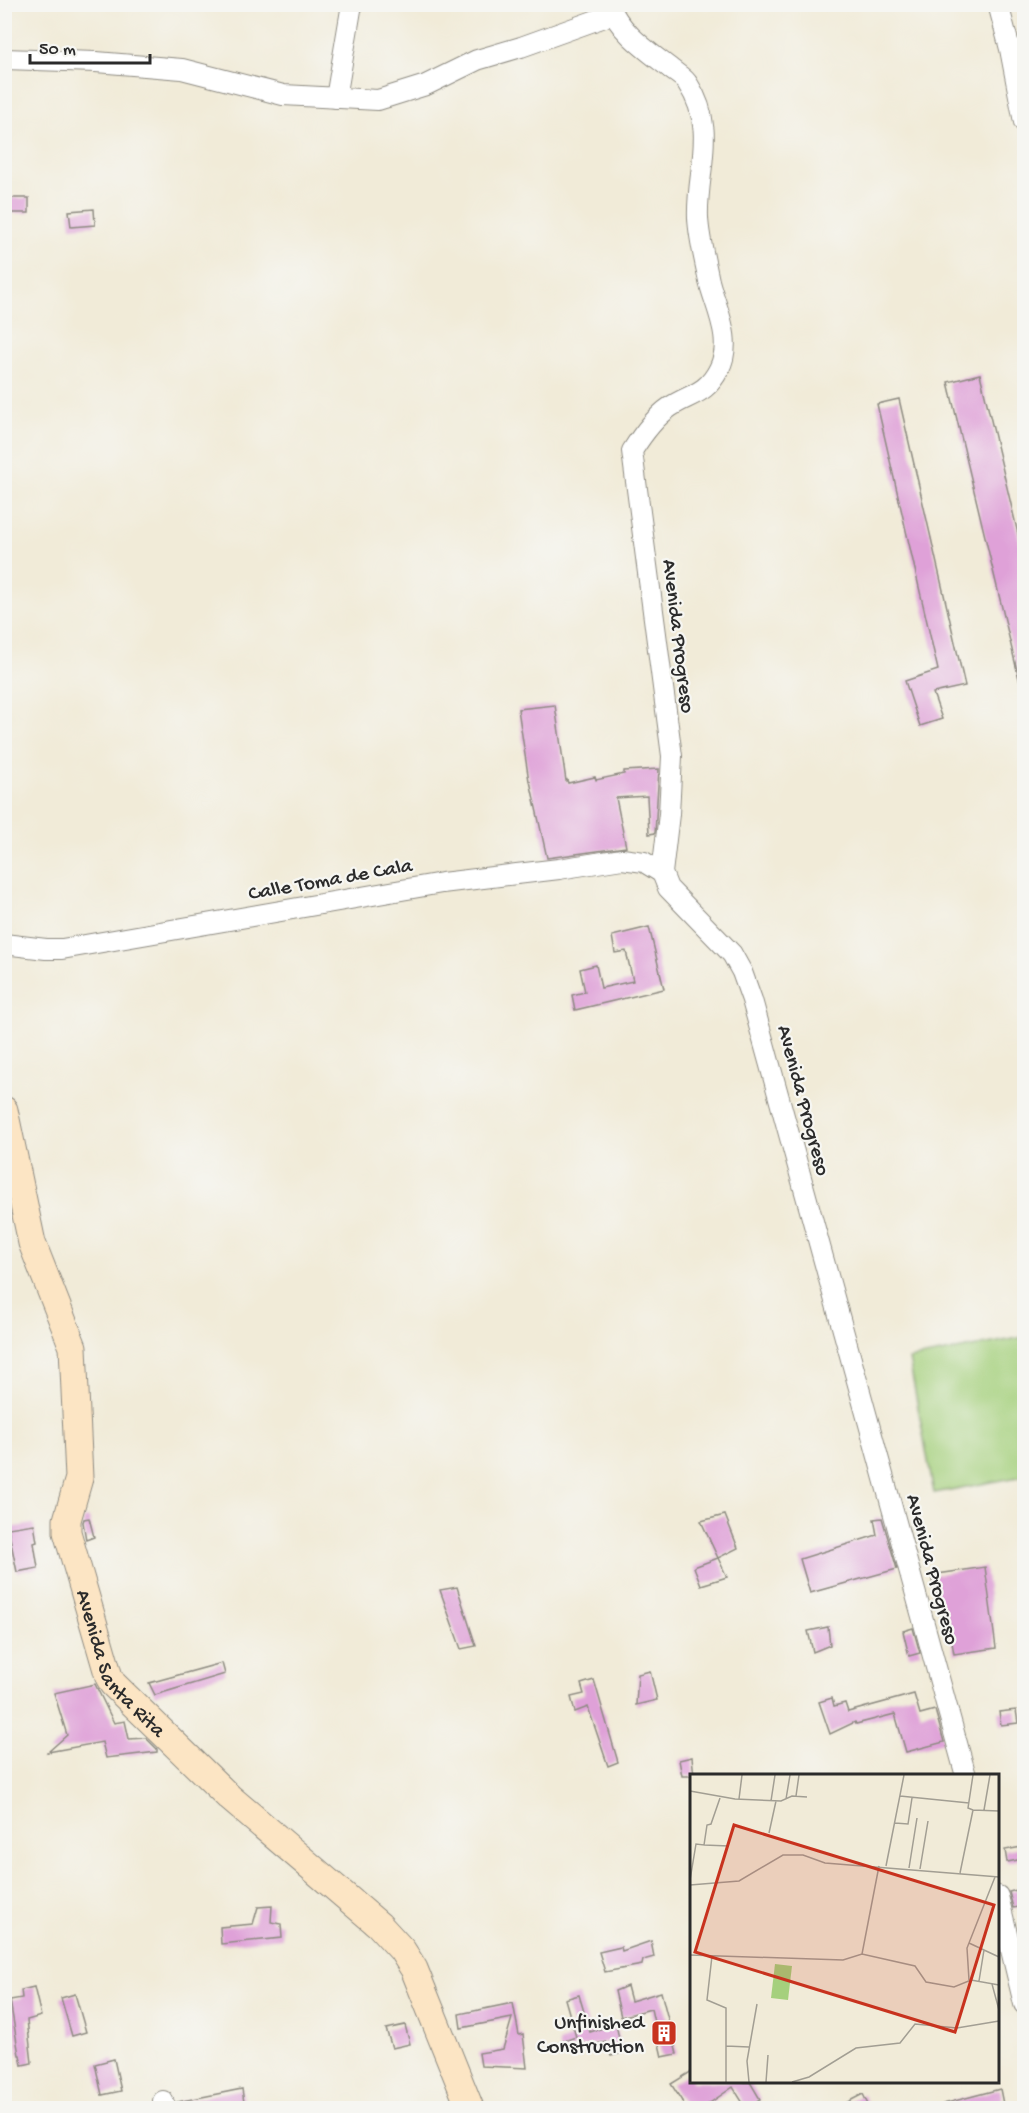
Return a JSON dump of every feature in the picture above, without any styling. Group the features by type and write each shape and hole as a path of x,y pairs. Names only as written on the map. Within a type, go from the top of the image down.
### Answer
{"street":[{"path":"336,98 352,4"},
{"path":"998,4 1010,49 1024,122"},
{"path":"4,59 96,62 182,69 283,95 378,100 407,93 477,60 521,47 611,9"},
{"name":"Avenida Progreso","path":"611,9 617,22 634,39 688,83 700,111 705,141 698,218 709,280 724,333 725,350 720,367 711,382 698,394 671,406 645,430 632,451 672,756 669,814 662,873 668,888 732,954 742,972 752,1000 965,1774"},
{"name":"Calle Toma de Cala","path":"4,944 62,949 442,883 622,859 644,862 662,873"},
{"name":"Avenida Santa Rita","path":"4,1110 32,1243 73,1347 79,1475 67,1520 67,1532 109,1677 113,1684 229,1797 379,1925 402,1950 414,1969 470,2109"},
{"path":"999,1900 1021,1977 1024,2004"}],"green space":[{"path":"1024,1337 1024,1476 934,1493 909,1359"}],"building":[{"path":"8,198 29,198 29,213 8,213"},
{"path":"94,209 95,225 71,227 69,211"},
{"path":"980,374 1024,559 1024,682 1020,683 948,382"},
{"path":"899,399 965,686 933,693 942,719 920,726 905,681 938,670 877,404"},
{"path":"555,705 568,783 624,774 624,771 659,769 655,833 649,834 647,796 616,798 626,847 547,858 529,781 518,709"},
{"path":"649,927 664,989 575,1010 572,995 585,992 580,969 596,965 601,988 633,981 626,951 615,953 612,936"},
{"path":"725,1515 738,1548 718,1558 701,1521"},
{"path":"89,1518 94,1537 86,1540 83,1522 84,1519"},
{"path":"882,1518 897,1569 810,1593 800,1559 877,1535 874,1519"},
{"path":"34,1524 38,1568 17,1572 8,1528"},
{"path":"718,1558 727,1577 701,1585 694,1567"},
{"path":"985,1567 996,1648 954,1654 948,1619 941,1620 937,1591 934,1591 931,1575"},
{"path":"457,1587 476,1646 461,1649 440,1590"},
{"path":"828,1627 830,1645 813,1652 808,1631"},
{"path":"913,1628 920,1653 909,1656 903,1631"},
{"path":"222,1663 225,1674 155,1695 149,1683"},
{"path":"650,1671 657,1700 636,1705 638,1674"},
{"path":"594,1680 618,1762 608,1766 588,1707 575,1712 571,1697 584,1694 581,1684"},
{"path":"95,1684 114,1723 125,1721 129,1739 146,1738 157,1749 157,1752 106,1758 102,1742 48,1752 67,1735 54,1693"},
{"path":"914,1694 920,1714 935,1710 944,1742 906,1752 895,1714 856,1724 855,1722 830,1734 819,1702 832,1698 834,1706 845,1703 848,1712"},
{"path":"1016,1710 1018,1723 1001,1725 999,1712"},
{"path":"692,1757 694,1774 682,1776 679,1760"},
{"path":"1022,1847 1023,1859 1007,1862 1005,1850"},
{"path":"1024,1888 1024,1906 1013,1908 1009,1892"},
{"path":"272,1906 271,1922 281,1924 282,1938 221,1944 220,1927 253,1924 258,1907"},
{"path":"651,1941 654,1957 643,1960 642,1965 605,1972 599,1952 621,1947 622,1951"},
{"path":"627,1986 631,2001 661,1992 677,2054 662,2057 651,2009 621,2017 615,1991"},
{"path":"34,1987 41,2016 27,2020 32,2063 22,2065 10,2000 22,1998 21,1990"},
{"path":"75,1994 86,2032 72,2036 61,1998"},
{"path":"579,1995 590,2032 616,2024 622,2053 611,2056 606,2042 560,2051 558,2043 576,2037 565,1999"},
{"path":"513,2003 519,2035 523,2034 527,2068 481,2066 479,2053 503,2049 512,2018 461,2028 459,2014"},
{"path":"405,2025 410,2044 392,2048 386,2029"},
{"path":"114,2059 121,2091 102,2095 95,2064"},
{"path":"690,2072 690,2083 751,2083 760,2099 746,2108 733,2087 701,2109 687,2109 671,2084"},
{"path":"242,2089 245,2109 178,2109 177,2102"},
{"path":"1000,2089 1004,2109 944,2109 943,2104"},
{"path":"863,2094 870,2109 834,2109"}],"place":[{"name":"Unfinished Construction","path":"664,2033"}]}
